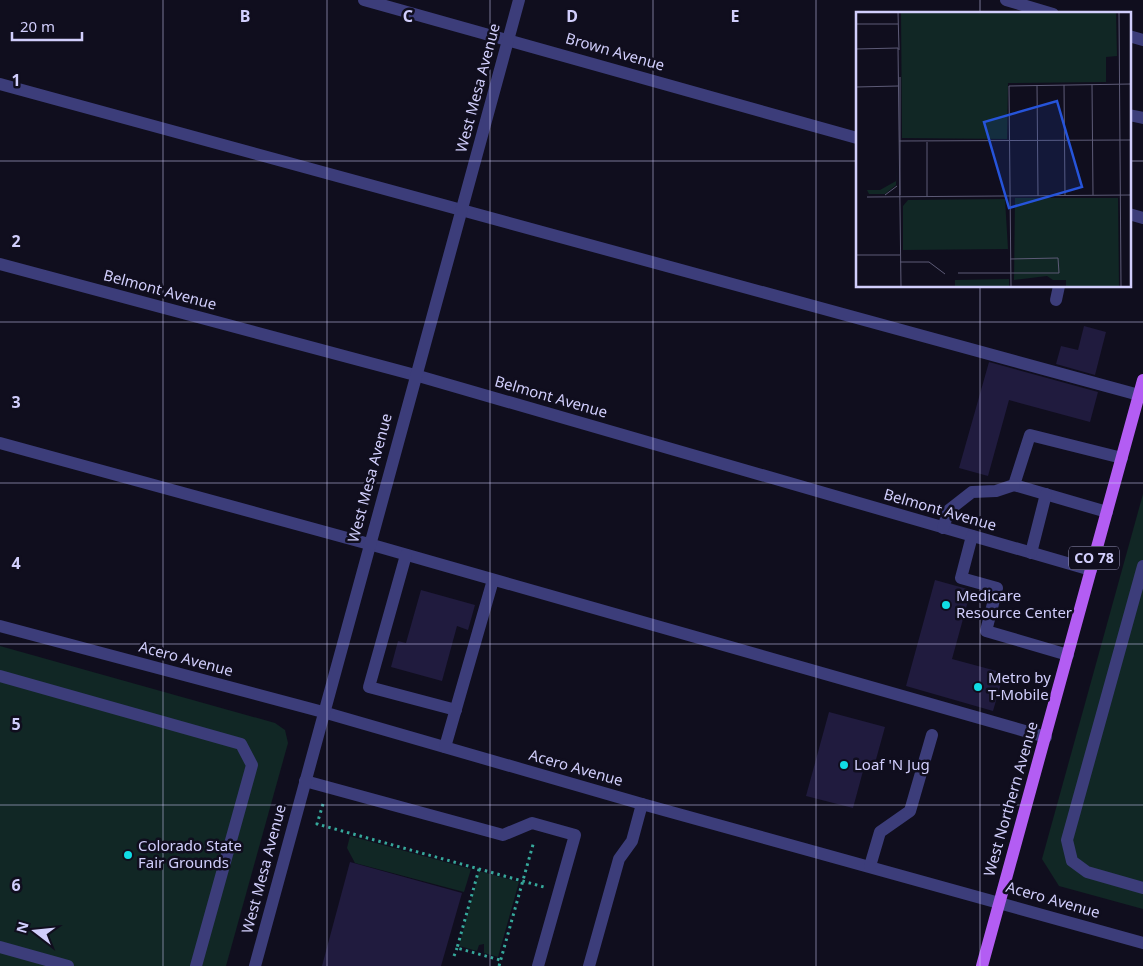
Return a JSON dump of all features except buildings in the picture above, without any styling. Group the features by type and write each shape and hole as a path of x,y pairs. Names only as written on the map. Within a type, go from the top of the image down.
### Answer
{"main road":[{"name":"West Northern Avenue","path":"982,966 1143,380"}],"street":[{"name":"Brown Avenue","path":"364,0 856,138"},
{"name":"West Mesa Avenue","path":"254,966 519,0"},
{"path":"1006,0 1046,12"},
{"path":"1130,36 1143,40"},
{"path":"0,84 1139,394"},
{"path":"1130,114 1143,118"},
{"path":"1130,214 1143,218"},
{"name":"Belmont Avenue","path":"0,264 415,375 1091,570"},
{"path":"1056,300 1059,288"},
{"path":"1014,485 1030,435 1122,458"},
{"path":"0,443 369,544 1046,736"},
{"path":"943,528 949,510 972,492 996,491 1014,485 1107,512"},
{"path":"1031,553 1046,494"},
{"path":"972,536 961,578 997,588 986,631 1068,655"},
{"path":"406,555 369,687 456,710"},
{"path":"1143,566 1067,840 1072,861 1087,872 1143,888"},
{"path":"445,747 493,580"},
{"name":"Acero Avenue","path":"0,626 323,712 642,804 1143,943"},
{"path":"0,676 241,744 252,765 196,966"},
{"path":"870,866 880,832 910,810 932,735"},
{"path":"305,781 503,835 532,823 575,835 538,966"},
{"path":"589,966 619,858 632,841 642,804"},
{"path":"0,946 68,966"}],"path":[{"path":"328,787 317,824 559,891"},
{"path":"499,966 539,825"},
{"path":"454,956 479,869"},
{"path":"457,948 500,960"}],"green space":[{"path":"1143,494 1143,909 1059,886 1042,859"},
{"name":"Colorado State Fair Grounds","path":"0,646 275,723 285,730 288,743 226,966 0,966"},
{"path":"350,836 471,869 464,892 355,863 347,848"},
{"path":"479,871 519,882 498,957 484,953 484,944 479,945 477,951 459,946"}],"place":[{"name":"Medicare Resource Center","path":"946,605"},
{"name":"Metro by T-Mobile","path":"978,687"},
{"name":"Loaf 'N Jug","path":"844,765"},
{"name":"Colorado State Fair Grounds","path":"128,855"}]}
